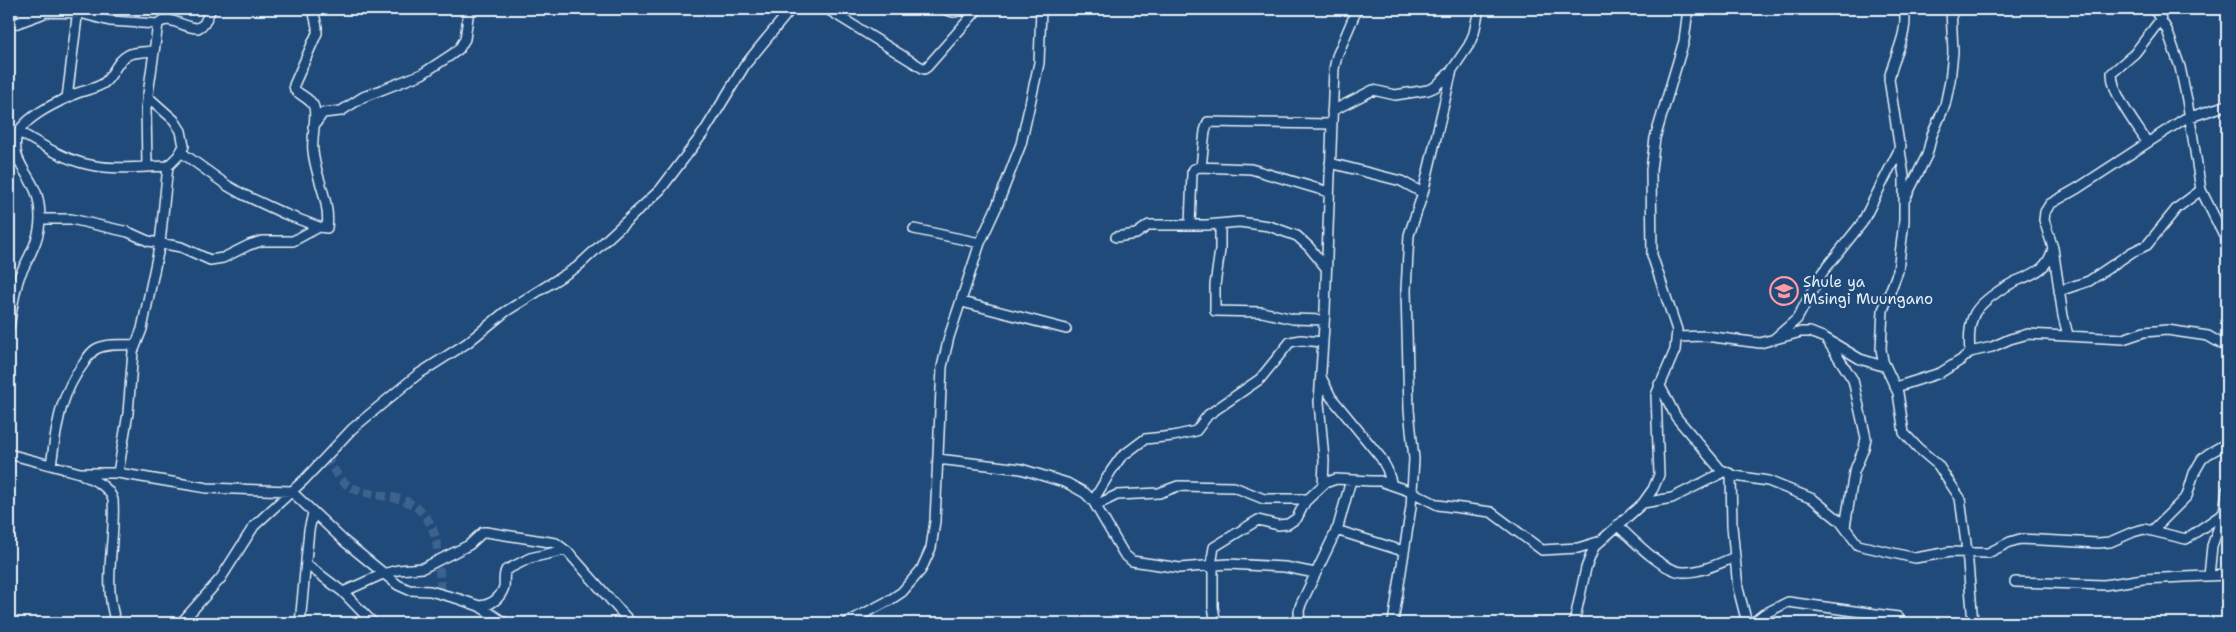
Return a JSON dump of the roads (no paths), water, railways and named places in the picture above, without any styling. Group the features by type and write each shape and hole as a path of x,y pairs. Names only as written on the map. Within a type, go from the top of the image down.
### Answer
{"street":[{"path":"147,166 145,130 147,96 158,24 162,20 166,20 188,28 198,28 204,24 211,9"},
{"path":"181,152 228,186 284,214 319,227 327,228 328,217 313,158 312,127 314,106 297,92 294,85 317,33 313,9"},
{"path":"312,127 324,113 341,111 363,97 422,74 459,49 465,39 469,9"},
{"path":"180,623 221,578 254,526 352,429 427,368 467,343 505,312 577,267 660,190 704,132 745,65 791,9"},
{"path":"827,9 924,69 928,68 978,9"},
{"path":"944,9 953,12 970,9"},
{"path":"846,623 897,595 912,582 926,562 934,532 941,372 949,337 980,243 998,206 1021,144 1039,63 1041,9"},
{"path":"1322,485 1324,460 1319,415 1320,372 1324,320 1334,68 1337,56 1357,9"},
{"path":"1332,111 1373,90 1395,95 1428,90 1435,87 1452,70 1469,46 1479,9"},
{"path":"1572,623 1586,568 1598,542 1643,503 1654,489 1659,475 1656,395 1659,384 1675,350 1678,337 1675,318 1656,272 1652,255 1652,170 1655,138 1684,41 1688,9"},
{"path":"1904,9 1901,47 1891,68 1889,79 1901,146 1904,176 1900,261 1896,279 1883,310 1880,345 1886,367 1896,387 1902,427 1906,436 1936,462 1958,492 1968,551 1973,623"},
{"path":"1904,201 1927,155 1932,135 1945,105 1953,52 1951,9"},
{"path":"2154,9 2177,57 2190,116 2201,190 2227,242"},
{"path":"9,11 77,11 110,21 158,24"},
{"path":"67,98 77,11"},
{"path":"9,26 47,12"},
{"path":"2147,142 2118,94 2112,81 2112,73 2135,53 2160,19"},
{"path":"9,327 13,289 31,255 38,235 40,219 36,195 29,179 20,167 15,136 30,118 67,98 103,84 117,64 127,55 154,50"},
{"path":"1393,623 1412,492 1414,460 1408,410 1407,262 1411,225 1423,193 1452,70"},
{"path":"118,473 127,422 130,372 135,345 142,329 160,243 168,166 181,152 184,142 181,131 164,109 147,96"},
{"path":"2068,335 2052,248 2044,220 2045,212 2050,204 2190,116 2227,105"},
{"path":"1201,166 1205,130 1208,122 1331,124"},
{"path":"15,136 82,163 129,168 168,166"},
{"path":"1774,339 1797,319 1822,273 1862,223 1901,146"},
{"path":"1330,163 1401,181 1423,193"},
{"path":"1190,225 1193,172 1201,166 1251,170 1329,192"},
{"path":"2059,291 2089,281 2132,252 2147,245 2177,208 2201,190"},
{"path":"40,219 71,219 128,232 148,241 181,247 204,259 218,260 249,245 262,242 293,241 319,227"},
{"path":"1220,224 1220,250 1215,284 1215,311 1262,312 1293,318 1324,320"},
{"path":"1116,237 1136,234 1146,226 1252,224 1289,232 1309,247 1326,268"},
{"path":"914,229 980,243"},
{"path":"1970,352 1973,317 1980,305 2014,283 2041,270 2052,248"},
{"path":"962,302 1066,329"},
{"path":"1896,387 1940,373 1970,352 1992,347 2022,335 2068,335 2123,339 2144,332 2167,330 2208,336 2227,347"},
{"path":"1678,337 1705,336 1760,342 1801,332 1810,332 1825,338 1860,359 1886,367"},
{"path":"1825,338 1853,380 1866,438 1854,472 1845,527"},
{"path":"1094,503 1118,460 1143,440 1196,431 1208,415 1260,379 1290,342 1301,340 1322,342"},
{"path":"51,465 61,406 70,383 79,369 96,349 111,345 135,345"},
{"path":"1320,372 1331,397 1381,458 1387,468 1392,485"},
{"path":"1659,384 1676,417 1709,457 1728,473 1768,481 1813,499 1845,527 1858,545 1910,558 1968,551 1988,553 2020,539 2110,542 2141,530 2183,539 2189,538 2225,511"},
{"path":"2152,531 2187,496 2194,473 2205,456 2227,443"},
{"path":"9,454 80,473 104,486 109,491 113,500 109,566 111,601 116,623"},
{"path":"938,459 989,464 1038,474 1067,483 1085,493 1094,503 1114,538 1130,559 1180,568 1212,565 1285,567 1315,573"},
{"path":"80,473 118,473 207,488 291,491 313,513 383,574 403,588 435,592 479,606 505,623"},
{"path":"1643,503 1672,498 1728,473"},
{"path":"1728,473 1738,588 1747,623"},
{"path":"1216,623 1212,606 1214,547 1258,520 1284,525 1292,522 1297,518 1307,499 1322,485 1336,479 1380,481 1412,492 1438,505 1491,512 1542,550 1578,548 1598,542"},
{"path":"1300,623 1299,611 1301,604 1336,530 1351,480"},
{"path":"1094,503 1117,495 1159,493 1178,486 1234,487 1264,499 1307,499"},
{"path":"2209,576 2212,546 2225,511 2227,490"},
{"path":"300,623 313,513"},
{"path":"1617,525 1652,556 1680,572 1707,567 1736,557"},
{"path":"1336,530 1403,551"},
{"path":"343,592 383,574 398,570 423,568 469,546 483,532 551,541 565,550 631,623"},
{"path":"479,606 491,604 496,599 504,587 504,573 506,570 530,558 565,550"},
{"path":"306,564 343,592 368,621"},
{"path":"2015,582 2104,585 2143,580 2227,575"},
{"path":"1753,623 1764,614 1788,602 1874,615 1895,616 1902,623"}],"tunnel":[{"path":"326,457 337,475 346,484 370,494 405,501 415,506 425,516 436,538 442,594"}],"place":[{"name":"Shule ya Msingi Muungano","path":"1784,291"}]}
